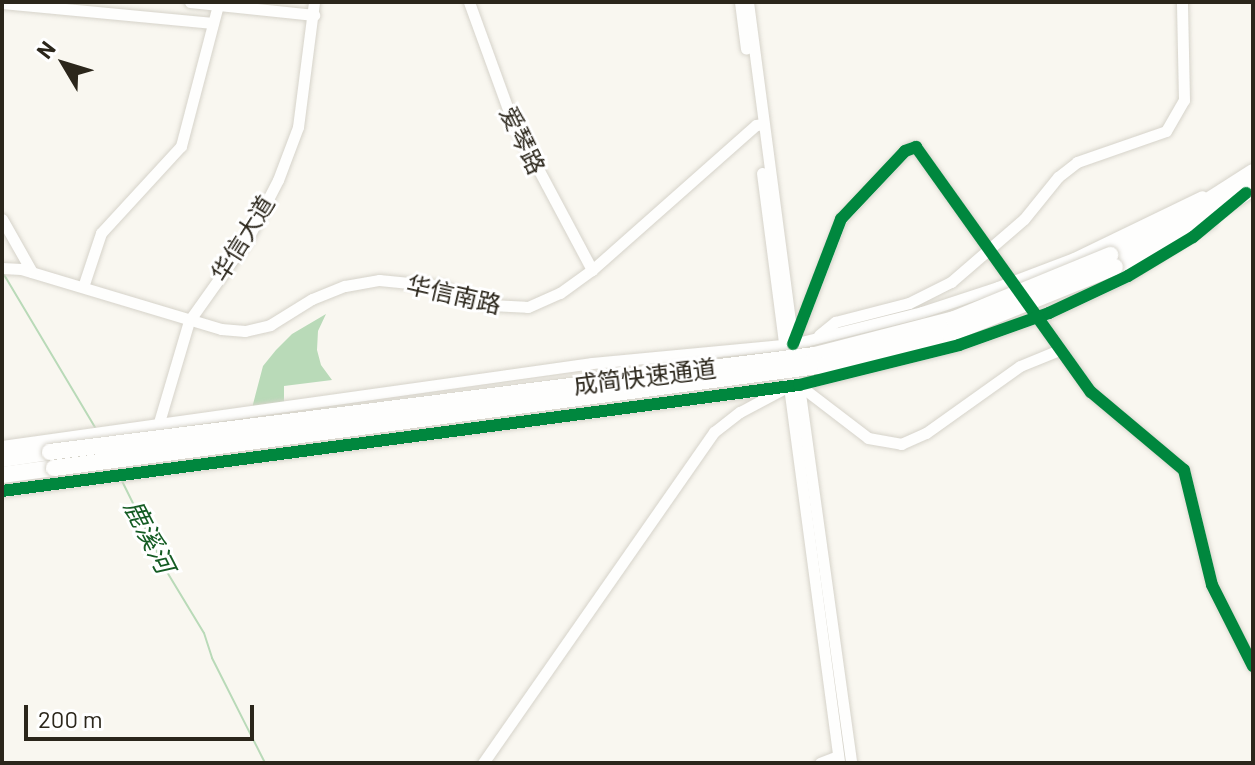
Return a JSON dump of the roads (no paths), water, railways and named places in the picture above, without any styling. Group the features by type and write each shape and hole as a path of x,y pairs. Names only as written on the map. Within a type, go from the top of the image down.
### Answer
{"highway":[{"name":"成简快速通道","path":"1112,261 1253,171"},
{"name":"成简快速通道","path":"2,475 52,460 815,355 954,319 1112,261 1250,191"},
{"name":"成简快速通道","path":"2,459 52,460"}],"street":[{"path":"190,2 314,15"},
{"name":"华信大道","path":"153,469 158,425 189,321 248,238 278,180 298,127 314,2"},
{"name":"爱琴路","path":"469,2 512,120 592,270"},
{"path":"740,2 789,345 838,759 820,763"},
{"path":"748,2 759,125"},
{"path":"816,338 835,322 909,303 935,292 989,251 1077,162 1143,142 1166,131 1178,116 1184,100 1182,2"},
{"path":"2,3 213,23"},
{"path":"83,287 101,233 181,146 218,5"},
{"name":"华信南路","path":"2,268 27,270 189,321 245,331 270,325 312,299 345,286 379,280 440,286 490,305 528,307 560,293 592,270 759,125"},
{"path":"789,345 841,219 912,147 916,147 1008,276"},
{"path":"2,446 112,433 592,363 789,345 922,312 1011,282 1074,258 1253,171"},
{"path":"2,491 794,385 959,345 1049,313 1141,268 1193,237 1250,191"},
{"path":"2,219 27,270"},
{"path":"1042,323 1091,392 1184,470 1212,585 1253,666"},
{"path":"794,385 868,438 901,444 926,433 1020,366 1059,350"},
{"path":"483,763 714,432 740,412 794,385"},
{"path":"794,385 851,763"}],"waterway":[{"name":"鹿溪河","path":"3,273 96,429"},
{"name":"鹿溪河","path":"122,481 167,572 204,633 212,658 265,763"}]}
